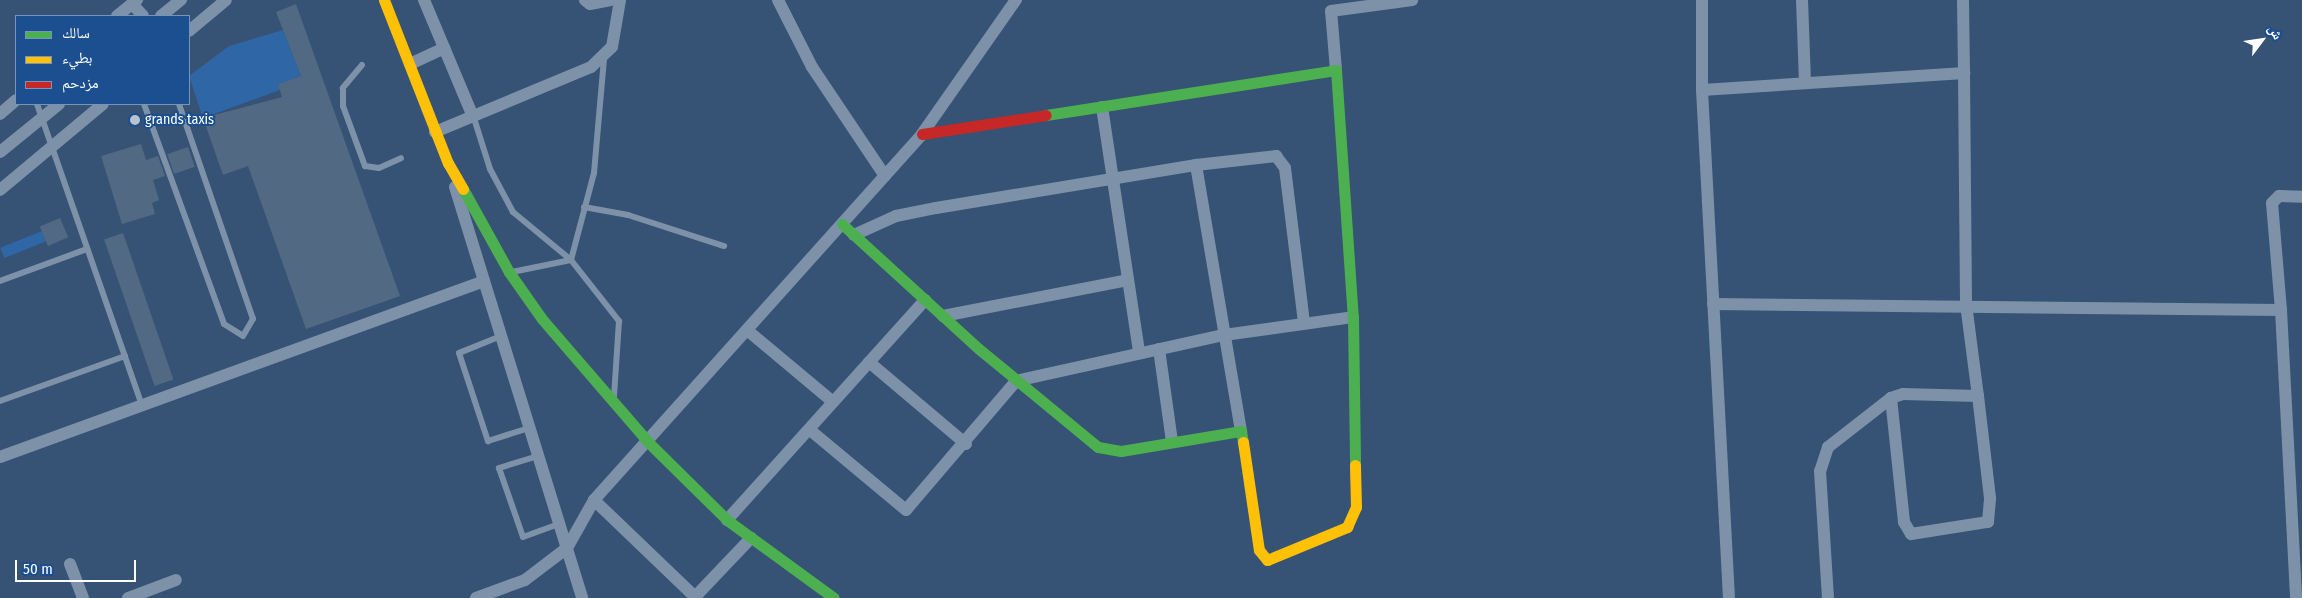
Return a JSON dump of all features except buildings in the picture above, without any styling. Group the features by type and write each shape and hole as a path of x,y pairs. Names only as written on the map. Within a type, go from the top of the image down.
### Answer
{"street":[{"path":"163,15 181,0"},
{"path":"190,30 226,0"},
{"path":"384,0 448,163 582,598"},
{"path":"424,0 472,114"},
{"path":"585,0 590,4 611,0"},
{"path":"435,132 472,114 604,58 612,47 620,0"},
{"path":"778,0 812,67 884,176"},
{"path":"476,598 540,571 567,548 594,500 648,442 922,134 1016,0"},
{"path":"1196,165 1263,557 1270,560 1347,528 1356,507 1353,317 1330,5 1412,0"},
{"path":"1702,0 1702,90 1729,598"},
{"path":"1802,0 1805,81"},
{"path":"1891,398 1904,522 1911,534 1988,522 1990,498 1966,304 1963,0"},
{"path":"118,15 135,2 142,15"},
{"path":"410,64 445,48"},
{"path":"922,134 1336,70"},
{"path":"1702,90 1805,81 1964,73"},
{"path":"0,114 15,101"},
{"path":"0,152 58,105"},
{"path":"0,190 102,105"},
{"path":"1102,107 1138,353"},
{"path":"854,235 896,216 1114,181 1196,165 1263,156 1282,162 1304,322"},
{"path":"448,163 509,272 613,402 648,442 727,520 834,598"},
{"path":"2296,598 2281,310 2272,203 2279,196 2302,197"},
{"path":"842,224 1016,381 1098,448 1122,451 1241,431"},
{"path":"943,316 1128,280"},
{"path":"0,457 141,403 484,281"},
{"path":"727,520 925,300"},
{"path":"1713,304 1966,304 2281,310"},
{"path":"810,430 906,510 966,444 1016,381 1224,335 1304,322 1353,317"},
{"path":"747,330 833,402"},
{"path":"1159,349 1172,442"},
{"path":"869,362 966,444"},
{"path":"1828,598 1820,463 1836,438 1891,398 1903,394 1978,396"},
{"path":"594,500 695,597 751,538"},
{"path":"70,564 83,598"},
{"path":"128,598 176,580"}],"lane":[{"path":"571,260 594,173 604,58"},
{"path":"362,65 343,88 343,106 365,166 379,168 401,158"},
{"path":"37,105 141,403"},
{"path":"144,105 224,324 243,336 253,319 179,105"},
{"path":"472,114 490,169 513,212 571,260 619,321 613,402"},
{"path":"584,207 628,215 724,246"},
{"path":"0,281 88,249"},
{"path":"509,272 571,260"},
{"path":"501,336 459,354 488,440 529,428"},
{"path":"0,401 125,356"},
{"path":"538,456 499,468 523,536 559,524"}],"shaded area":[{"path":"283,30 301,76 278,84 280,90 203,118 190,75 229,46"},
{"path":"42,231 46,241 4,258 0,248"}],"traffic: fast":[{"path":"1046,115 1336,70 1353,317 1355,465"},
{"path":"463,189 509,272 542,319 648,442 727,520 834,598"},
{"path":"842,224 979,349 1098,447 1121,451 1241,431 1243,442"}],"traffic: slow":[{"path":"384,0 448,163 463,189"},
{"path":"1243,442 1259,550 1267,560 1347,527 1356,507 1355,465"}],"traffic: jam":[{"path":"922,134 1046,115"}],"place":[{"name":"grands taxis","path":"135,120"}]}
